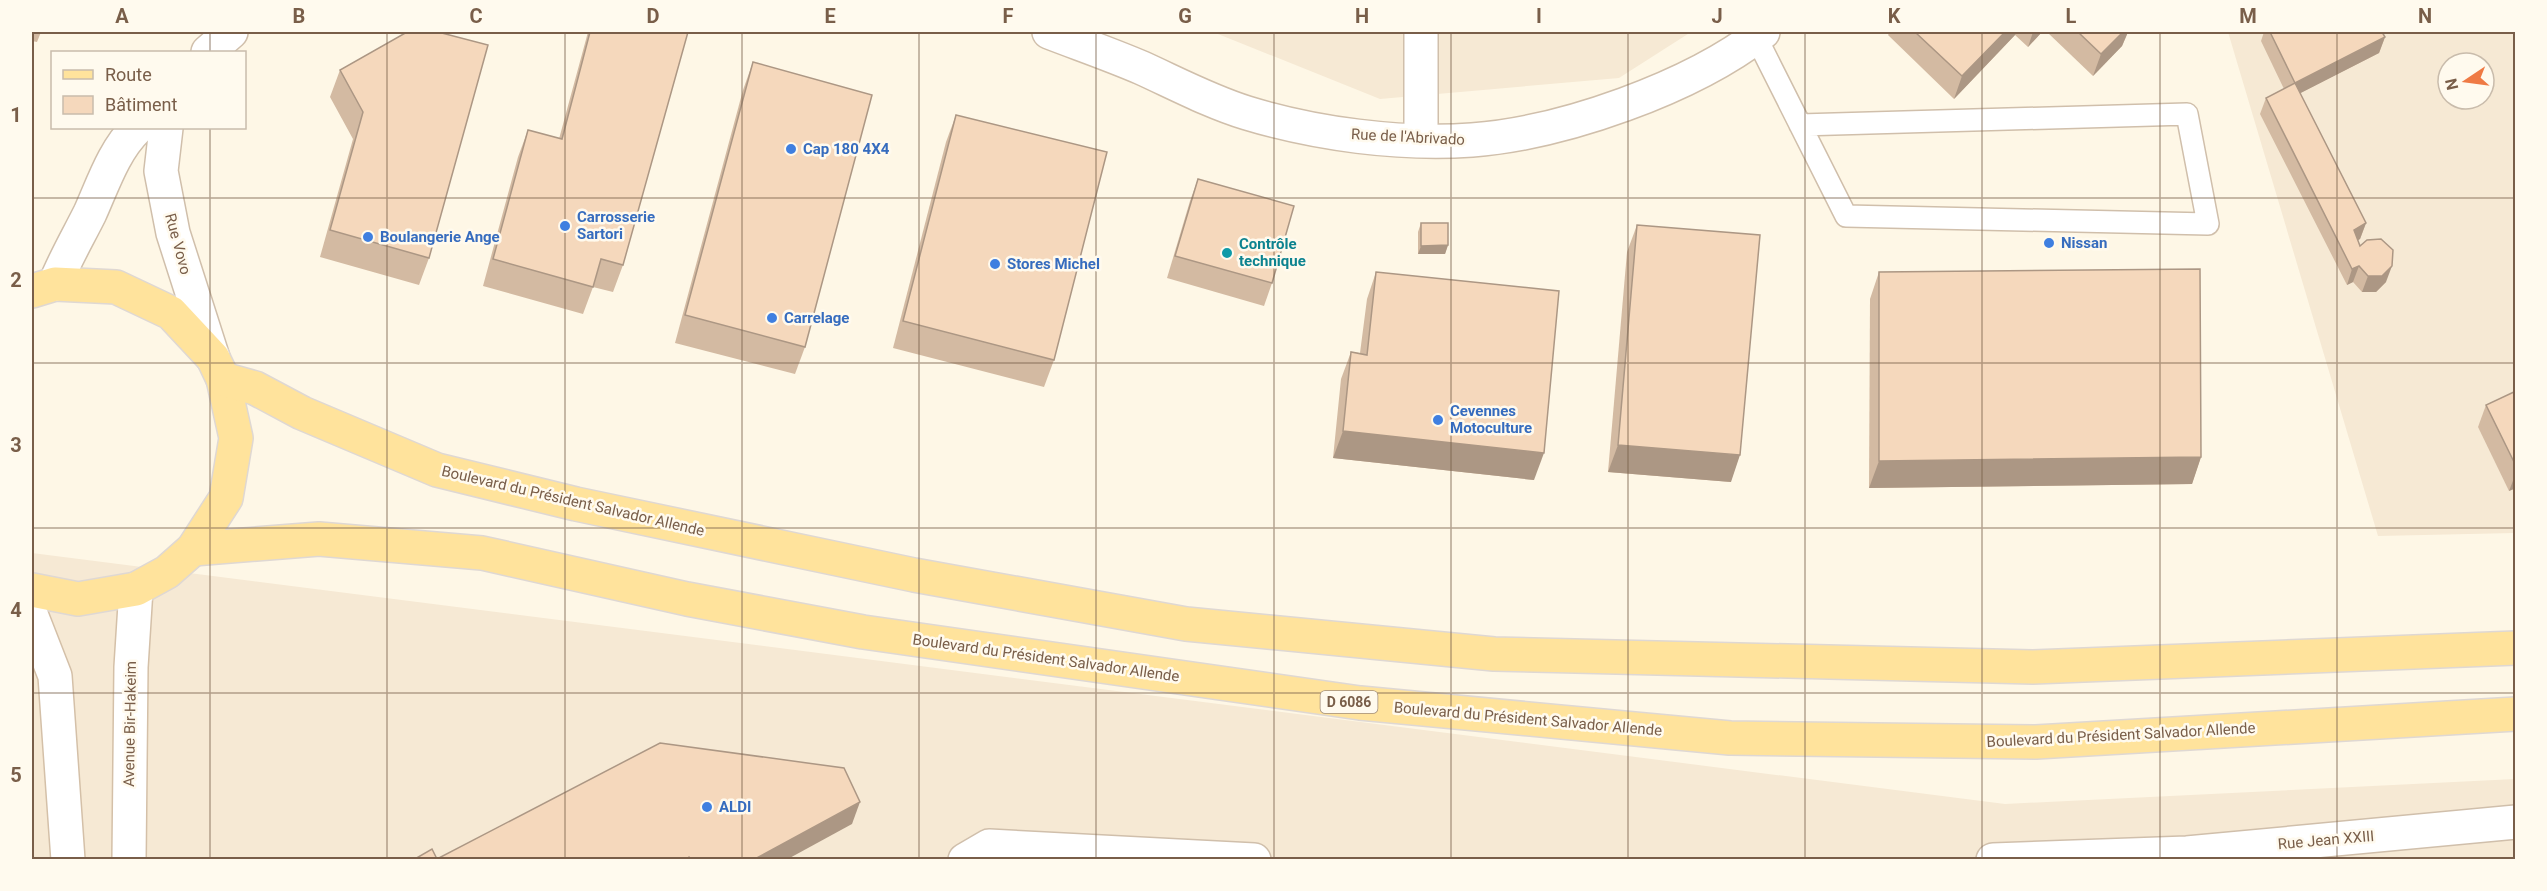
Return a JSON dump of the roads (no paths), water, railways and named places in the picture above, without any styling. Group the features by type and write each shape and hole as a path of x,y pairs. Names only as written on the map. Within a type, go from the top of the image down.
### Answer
{"main road":[{"path":"32,590 78,599 136,589 167,572 193,549 226,498 236,438 218,368 171,313 116,287 43,287"},
{"name":"Boulevard du Président Salvador Allende","path":"218,368 302,413 437,470 576,504 914,575 1186,624 1494,654 2033,667 2516,648"},
{"name":"Boulevard du Président Salvador Allende","path":"193,549 318,539 482,553 687,599 874,633 1360,703 1730,738 2036,742 2516,714"}],"street":[{"path":"209,51 231,32"},
{"name":"Rue de l'Abrivado","path":"1049,32 1245,113 1296,126 1342,134 1421,140 1472,140 1522,132 1597,114 1668,87 1713,64 1759,34"},
{"path":"1421,32 1421,140"},
{"path":"43,287 87,218 125,140 136,129"},
{"name":"Rue Vovo","path":"166,129 161,171 173,233 218,368"},
{"name":"Avenue Bir-Hakeim","path":"129,860 131,678 136,589"},
{"path":"32,618 55,676 68,860"},
{"name":"Rue Jean XXIII","path":"1993,860 2187,853 2516,822"},
{"path":"965,860 989,846 1254,860"}],"lane":[{"path":"1759,34 1800,125 1846,216 2208,224 2187,114 1800,125"}],"place":[{"name":"Cap 180 4X4","path":"791,149"},
{"name":"Carrosserie Sartori","path":"565,226"},
{"name":"Boulangerie Ange","path":"368,237"},
{"name":"Nissan","path":"2049,243"},
{"name":"Contrôle technique","path":"1227,253"},
{"name":"Stores Michel","path":"995,264"},
{"name":"Carrelage","path":"772,318"},
{"name":"Cevennes Motoculture","path":"1438,420"},
{"name":"ALDI","path":"707,807"}]}
